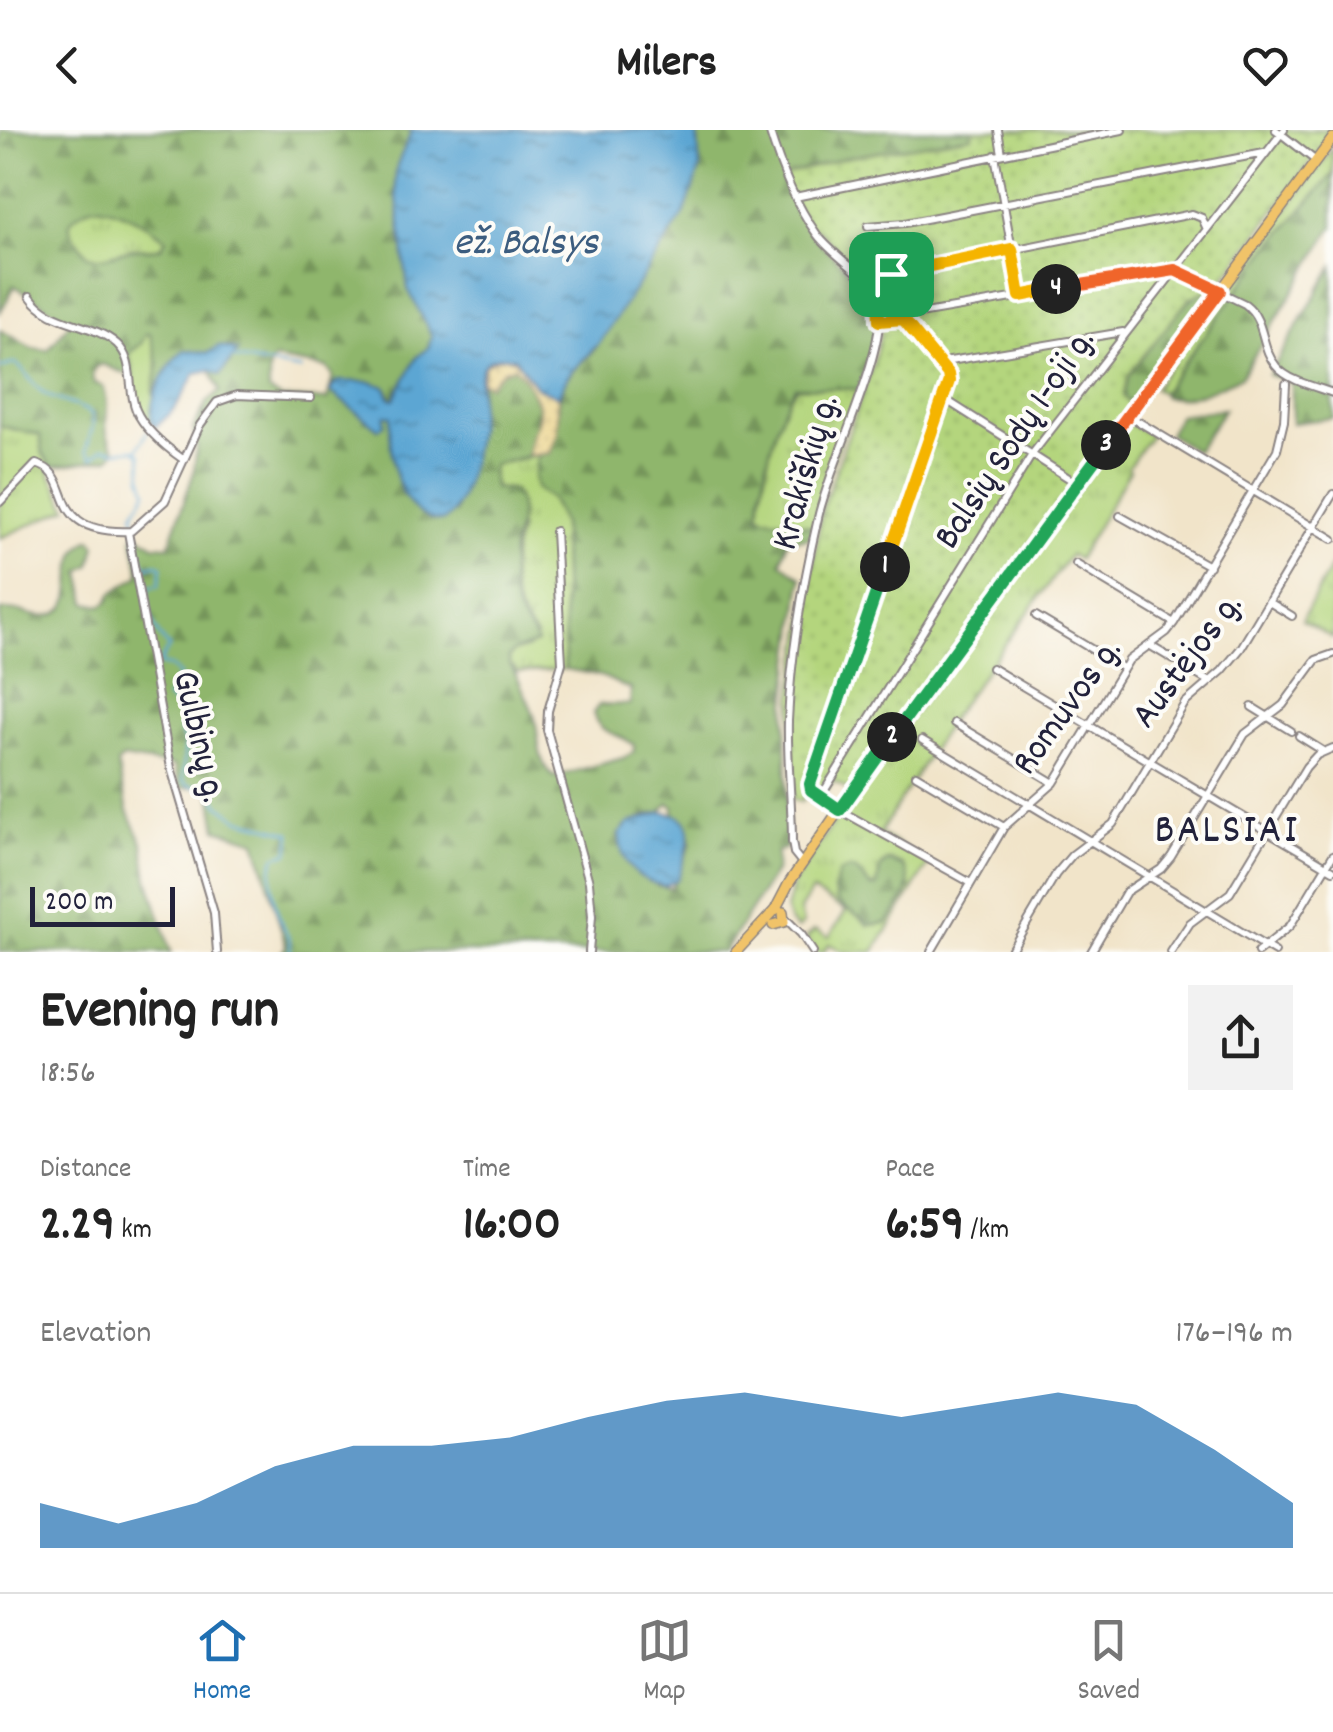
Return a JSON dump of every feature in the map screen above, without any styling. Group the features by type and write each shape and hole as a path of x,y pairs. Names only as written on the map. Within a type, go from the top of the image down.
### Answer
{"main road":[{"path":"736,952 778,918 794,877 840,810 1333,138"}],"street":[{"path":"768,130 795,197 818,236 869,286 878,302 879,321 1175,270 1255,312 1276,366 1333,393"},
{"path":"998,130 1003,202 1020,296"},
{"path":"795,197 1122,130"},
{"path":"1280,131 1316,161"},
{"name":"Balsių Sodų 1-oji g.","path":"820,798 1033,454 1280,131"},
{"path":"868,226 905,223 1266,152"},
{"path":"869,286 891,274 1192,214 1200,216 1206,227"},
{"path":"30,296 50,315 116,343 126,356 140,418 184,460"},
{"path":"903,319 949,378 810,784 820,798 970,884"},
{"name":"Krakiškių g.","path":"803,863 794,853 792,842 788,724 792,678 824,494 868,366 879,321"},
{"path":"938,363 1125,332"},
{"name":"Romuvos g.","path":"931,952 1004,827 1054,783 1123,668 1174,623 1280,442 1286,384"},
{"path":"0,502 36,464 51,472 78,521 88,529 134,528 166,501 211,408 222,399 237,395 311,398"},
{"path":"943,398 1078,484"},
{"path":"1128,416 1333,538"},
{"name":"Austėjos g.","path":"1010,952 1056,874 1089,841 1113,824 1185,703 1231,661 1333,494"},
{"path":"1120,516 1209,566"},
{"name":"Gulbinų g.","path":"134,528 171,768 214,913 217,952"},
{"path":"555,531 562,663 548,711 547,730 589,882 589,952"},
{"path":"1076,564 1174,623"},
{"path":"1269,602 1292,616"},
{"path":"1036,616 1123,668"},
{"path":"1149,645 1174,660"},
{"path":"1091,952 1126,892 1166,865 1245,734 1288,700 1316,660 1333,654"},
{"path":"1182,666 1208,682"},
{"path":"992,668 1330,868"},
{"path":"1252,707 1323,751"},
{"path":"954,723 1054,783"},
{"path":"922,740 1274,952"},
{"path":"1171,952 1186,927 1230,893 1306,766 1323,751 1333,748"},
{"path":"916,776 1004,827"},
{"path":"1258,952 1290,926 1330,868 1333,855"},
{"path":"778,918 813,952"}],"green space":[{"path":"0,130 412,130 395,181 408,289 432,336 394,399 388,390 370,382 333,384 330,391 378,429 385,415 391,416 455,512 477,427 481,381 489,385 503,370 514,367 522,373 540,405 529,456 493,465 491,472 494,488 513,490 520,507 512,552 514,601 537,643 514,651 509,663 534,715 544,764 554,777 623,758 634,752 634,745 605,730 593,713 599,705 630,704 631,689 598,675 565,669 562,523 551,499 536,488 538,455 550,452 554,443 566,380 601,341 678,221 695,178 697,130 972,130 973,136 843,158 783,180 811,233 871,295 876,329 859,389 795,387 770,450 759,516 814,527 809,538 788,540 781,562 802,578 786,702 787,848 777,851 776,870 724,952 282,952 286,946 256,841 217,829 211,793 202,786 180,788 174,766 123,758 117,764 128,811 143,844 148,879 171,952 0,952 0,611 48,616 64,608 69,599 75,556 91,539 96,545 91,565 81,571 87,603 101,606 112,593 140,575 133,537 139,535 154,545 169,546 194,472 197,446 193,428 207,402 220,391 210,370 220,374 231,362 233,348 219,346 208,353 175,358 158,386 157,399 153,393 158,364 150,334 129,353 133,377 102,364 95,367 94,383 103,386 107,434 116,450 110,458 52,467 43,454 40,435 0,426 0,330 32,348 48,350 70,322 15,286 0,312","holes":["92,206 131,217 166,239 158,248 100,257 87,255 71,233 70,222","274,359 327,368 333,376 327,400 282,398 269,391 269,365","669,803 674,807 674,815 687,825 691,843 671,889 656,885 647,815 661,812"]},
{"path":"972,130 1332,133 1208,300 1208,290 1190,298 1133,369 1123,396 1128,403 1133,402 850,791 833,781 820,800 806,791 802,802 793,800 792,698 822,510 874,361 886,312 880,295 818,230 811,233 783,180 789,174 844,158 972,136"},
{"path":"1333,148 1333,174 1268,249 1162,393 1154,388"},
{"path":"1333,174 1333,227 1241,377 1204,393 1164,397 1162,393 1268,249"},
{"path":"93,206 131,217 166,239 158,248 100,257 87,255 68,229 73,217"},
{"path":"1333,266 1333,418 1292,423 1292,386 1289,381 1269,375"},
{"path":"1204,289 1210,292 1208,300 1133,402 1124,401 1127,380 1141,356"},
{"path":"146,334 153,341 157,363 153,393 157,399 151,423 147,423 136,403 129,353"},
{"path":"800,385 859,389 814,527 759,516 777,427 783,409"},
{"path":"1224,409 1196,451 1169,434 1179,415"},
{"path":"1130,424 1151,435 1128,467 1130,470 1078,559 1070,555 954,714 880,833 929,864 874,952 844,952 829,944 824,952 816,952 806,938 815,930 829,937 846,911 812,891 800,910 803,924 798,929 789,921 786,910 792,885 838,816 1123,427","holes":["891,860 903,866 910,887 887,923 868,925 857,913 842,906 863,876 868,885 877,887 879,874"]},
{"path":"0,426 40,435 43,454 52,467 50,474 68,508 0,538"},
{"path":"538,455 535,469 562,522 565,669 517,672 509,663 509,656 528,648 537,637 520,613 512,586 513,557 520,529 496,490 492,474 493,465"},
{"path":"1333,563 1333,638 1302,620"},
{"path":"887,861 903,866 908,889 887,923 868,925 836,900 834,890 839,873 855,870 871,887 877,887 880,868"}],"sand":[{"path":"504,356 519,364 537,387 558,396 558,433 550,453 529,456 539,416 536,398 519,371 514,367 504,370 489,385 481,381 485,364"}],"water":[{"name":"ež. Balsys","path":"412,130 697,130 700,169 684,214 600,342 569,374 558,396 537,388 515,358 495,358 485,364 469,471 458,503 443,521 427,518 405,497 391,447 391,416 385,415 384,425 378,429 330,391 337,381 370,382 386,387 394,399 432,336 408,289 395,181 397,165"},
{"path":"219,346 238,351 220,375 210,370 196,373 175,409 156,427 152,425 155,395 177,357 184,350 208,353"},
{"path":"661,812 684,820 689,837 678,879 665,886 646,880 632,869 623,854 619,834 629,823"}],"waterway":[{"path":"234,358 301,370"},
{"path":"0,368 15,363 44,393 92,414 86,450 92,458 104,448 133,449 141,454 147,491 134,513 144,563 147,567 162,566 159,585 149,587 148,604 154,627 169,647 159,664 171,667 179,675 167,698 174,704 182,697 187,703 181,730 185,743 183,780 188,785 210,789 219,804 238,819 291,833 289,852 276,856 273,862 272,879 290,952"},
{"path":"137,450 147,432"}],"district":[{"name":"BALSIAI","path":"1227,833"}],"route":[{"path":"1012,249 1020,296 1175,270 1220,291 840,810 814,793 810,784 949,381 948,374 903,319 879,321 878,302 869,286 891,274 1012,249"}]}
